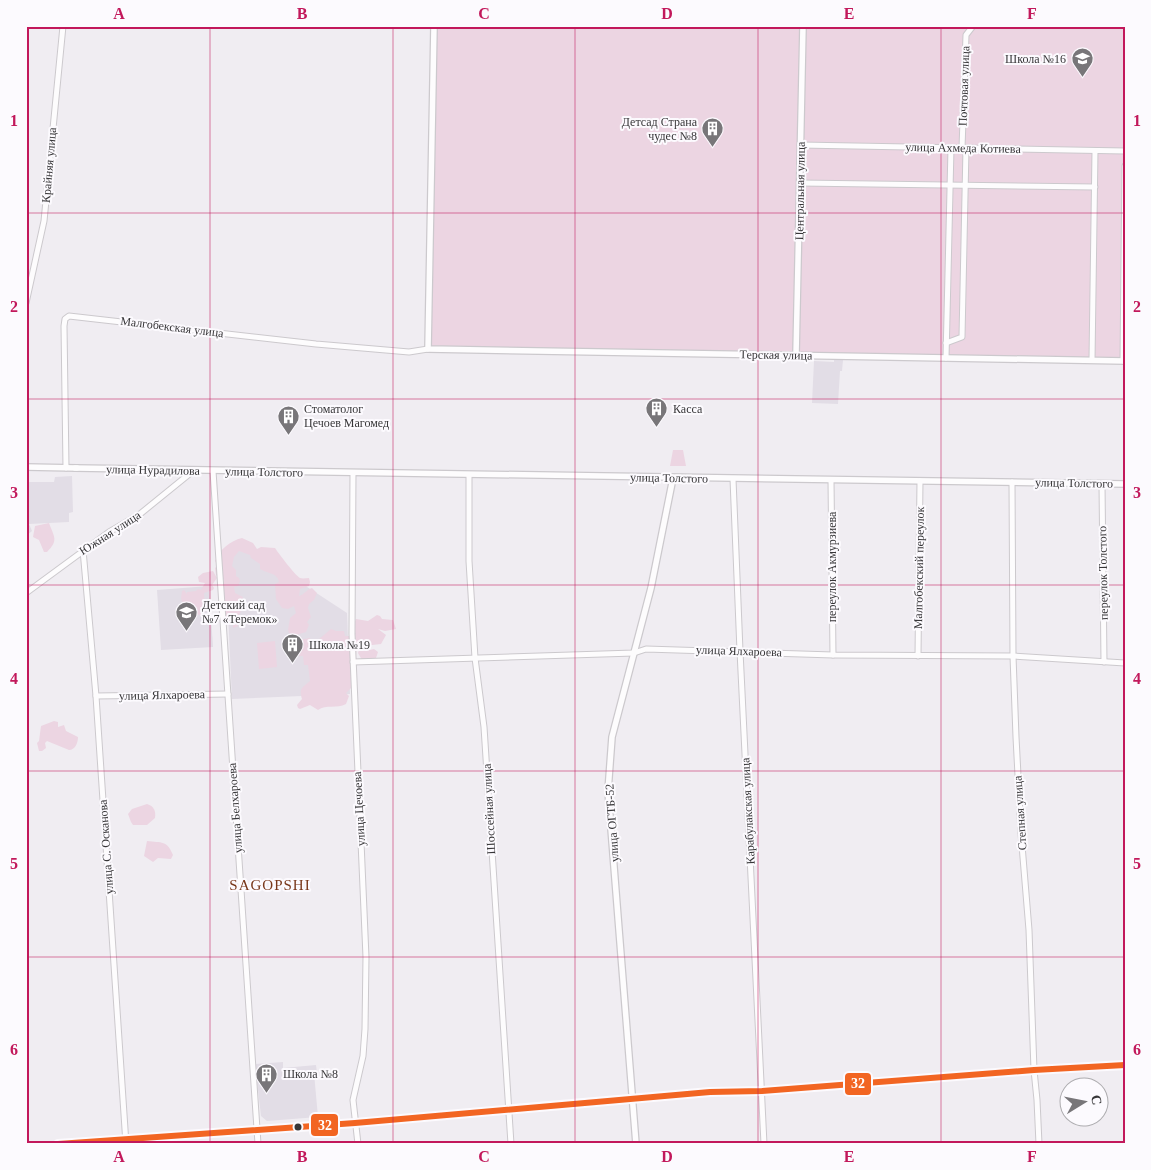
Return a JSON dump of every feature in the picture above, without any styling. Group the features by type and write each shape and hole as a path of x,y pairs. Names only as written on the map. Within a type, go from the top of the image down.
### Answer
{"street":[{"name":"Крайняя улица","path":"26,303 44,221 63,26"},
{"path":"428,349 434,26"},
{"name":"Центральная улица","path":"796,355 803,26"},
{"name":"Почтовая улица","path":"946,343 962,337 966,185 964,148 966,35 973,26"},
{"name":"улица Ахмеда Котиева","path":"800,145 1125,151"},
{"path":"946,358 951,148"},
{"path":"1092,360 1095,151"},
{"path":"1124,361 1125,166"},
{"path":"800,183 1095,187"},
{"name":"Малгобекская улица","path":"66,468 64,326 69,316 316,344 409,352 428,349"},
{"name":"Терская улица","path":"428,349 1124,361"},
{"name":"улица Нурадилова","path":"26,467 214,471"},
{"name":"улица Нурадилова","path":"75,468 214,471"},
{"name":"Южная улица","path":"26,593 83,550 140,514 192,471"},
{"name":"улица Толстого","path":"214,471 1125,484"},
{"name":"улица Белхароева","path":"214,471 258,1144"},
{"name":"улица Цечоева","path":"353,473 353,662 366,957 363,1056 353,1100 358,1144"},
{"name":"Шоссейная улица","path":"469,475 469,561 475,658 484,727 512,1144"},
{"name":"улица ОГТБ-52","path":"636,1144 634,1099 608,790 612,737 651,588 673,478"},
{"name":"Карабулакская улица","path":"733,478 764,1144"},
{"name":"переулок Акмурзиева","path":"831,480 833,655"},
{"name":"Малгобекский переулок","path":"918,656 920,481"},
{"name":"Степная улица","path":"1012,482 1013,656 1039,1144"},
{"name":"переулок Толстого","path":"1102,484 1104,662"},
{"name":"улица С. Осканова","path":"83,550 96,696 126,1142"},
{"name":"улица Ялхароева","path":"353,662 634,653 646,649 833,655 1013,656 1125,663"},
{"name":"улица Ялхароева","path":"96,696 228,694"},
{"path":"58,1144 126,1142 710,1092 762,1091 1034,1070 1125,1065"}],"shaded area":[{"path":"434,26 1125,26 1125,361 428,349"},
{"path":"834,360 843,360 842,371 840,371 838,404 812,403 814,361 834,362"},
{"path":"673,450 683,450 686,466 670,466"},
{"path":"72,476 73,512 69,513 69,522 29,524 32,531 26,536 26,482 54,482 55,477"},
{"path":"49,523 54,535 54,541 51,548 44,552 39,540 33,537 35,526"},
{"path":"242,538 253,543 257,549 261,547 275,548 298,576 309,578 309,586 300,589 299,596 312,588 317,593 314,600 309,604 308,608 311,617 307,622 309,625 306,632 296,635 289,633 290,618 296,613 294,606 288,609 282,608 276,599 275,584 279,582 278,579 276,576 260,569 260,564 251,558 250,555 239,551 234,557 232,566 236,570 236,576 240,581 238,586 234,587 235,593 243,597 241,611 236,621 238,626 233,628 233,625 228,625 226,619 222,617 218,593 224,580 216,575 215,568 218,565 215,561 226,546"},
{"path":"246,547 347,613 350,694 232,699 225,548"},
{"path":"213,571 217,578 212,585 213,590 204,593 205,611 203,614 186,617 181,606 183,605 182,591 184,590 187,594 187,592 201,590 205,583 199,582 198,577 203,573"},
{"name":"Детский сад №7 «Теремок»","path":"209,586 213,647 161,650 157,590"},
{"path":"377,615 382,619 393,620 396,629 385,631 378,629 386,635 381,644 364,646 365,651 374,649 378,652 376,658 362,660 358,653 360,647 357,647 352,687 346,693 349,696 346,704 324,707 318,710 310,705 298,708 297,705 302,699 302,688 310,681 308,665 304,665 303,656 299,656 297,640 310,638 311,642 318,640 331,629 344,631 345,636 349,636 356,619 368,621"},
{"path":"275,641 277,667 259,669 257,643"},
{"path":"54,721 58,722 58,727 64,725 66,731 78,737 77,744 73,749 69,750 47,741 45,743 46,748 39,751 37,743 41,726"},
{"path":"147,804 154,809 155,818 147,825 133,825 128,814 132,809"},
{"path":"147,841 160,842 169,847 173,855 171,859 158,858 153,862 144,856"},
{"path":"283,1062 283,1068 316,1065 317,1073 314,1073 318,1117 267,1121 261,1116 255,1064"}],"transit line":[{"name":"32","path":"58,1144 355,1123 710,1092 762,1091 1034,1070 1125,1065"}],"place":[{"name":"Школа №16","path":"1082,78"},
{"name":"Детсад Страна чудес №8","path":"713,148"},
{"name":"Касса","path":"657,428"},
{"name":"Стоматолог Цечоев Магомед","path":"288,435"},
{"name":"Детский сад №7 «Теремок»","path":"186,631"},
{"name":"Школа №19","path":"293,664"},
{"name":"Школа №8","path":"267,1093"}],"district":[{"name":"SAGOPSHI","path":"270,885"}]}
